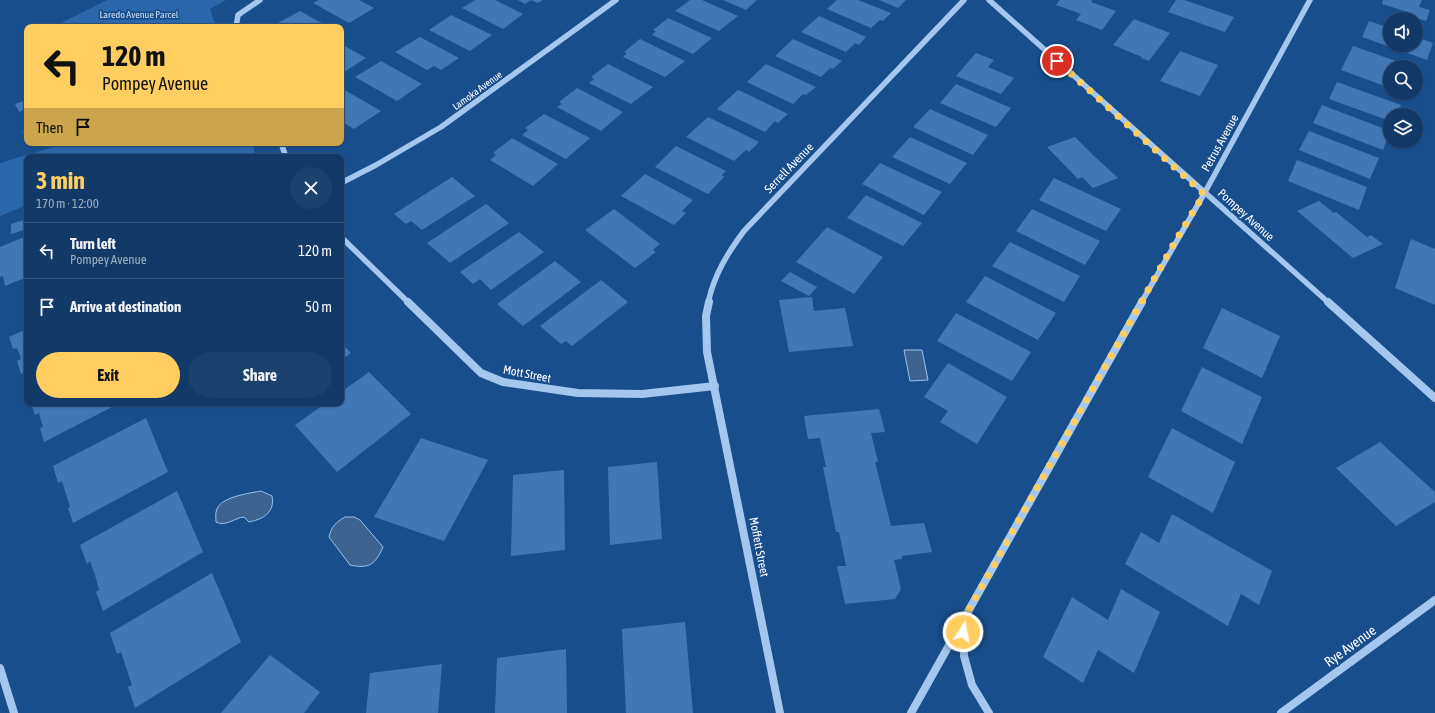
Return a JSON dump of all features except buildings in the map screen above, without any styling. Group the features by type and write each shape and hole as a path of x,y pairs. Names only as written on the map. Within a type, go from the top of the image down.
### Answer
{"street":[{"path":"236,24 238,15 260,0"},
{"name":"Lamoka Avenue","path":"344,181 376,165 441,127 616,0"},
{"name":"Serrell Avenue","path":"715,386 707,352 706,316 711,289 725,257 744,232 964,0"},
{"name":"Pompey Avenue","path":"989,0 1204,194 1435,398"},
{"name":"Petrus Avenue","path":"911,713 1176,240 1204,194 1310,0"},
{"name":"Mott Street","path":"344,240 481,373 503,382 578,394 642,394 715,386"},
{"name":"Moffett Street","path":"715,386 780,713"},
{"name":"Rye Avenue","path":"1280,713 1435,600"},
{"path":"963,620 964,656 972,685 989,713"},
{"path":"0,668 14,713"}],"green space":[{"name":"Laredo Avenue Parcel","path":"107,0 226,0 210,9 215,24 59,24"},
{"path":"57,146 253,146 255,154 30,154"},
{"path":"24,156 24,206 0,216 0,163"}],"shaded area":[{"path":"904,350 922,350 928,380 910,381"},
{"path":"261,491 272,496 272,506 264,517 249,522 244,517 227,523 216,522 216,511 224,501 236,496"},
{"path":"345,517 354,517 360,520 383,547 374,562 367,566 350,565 329,537 334,525"}],"route":[{"path":"963,632 963,620 1176,240 1204,194 1057,61"}]}
